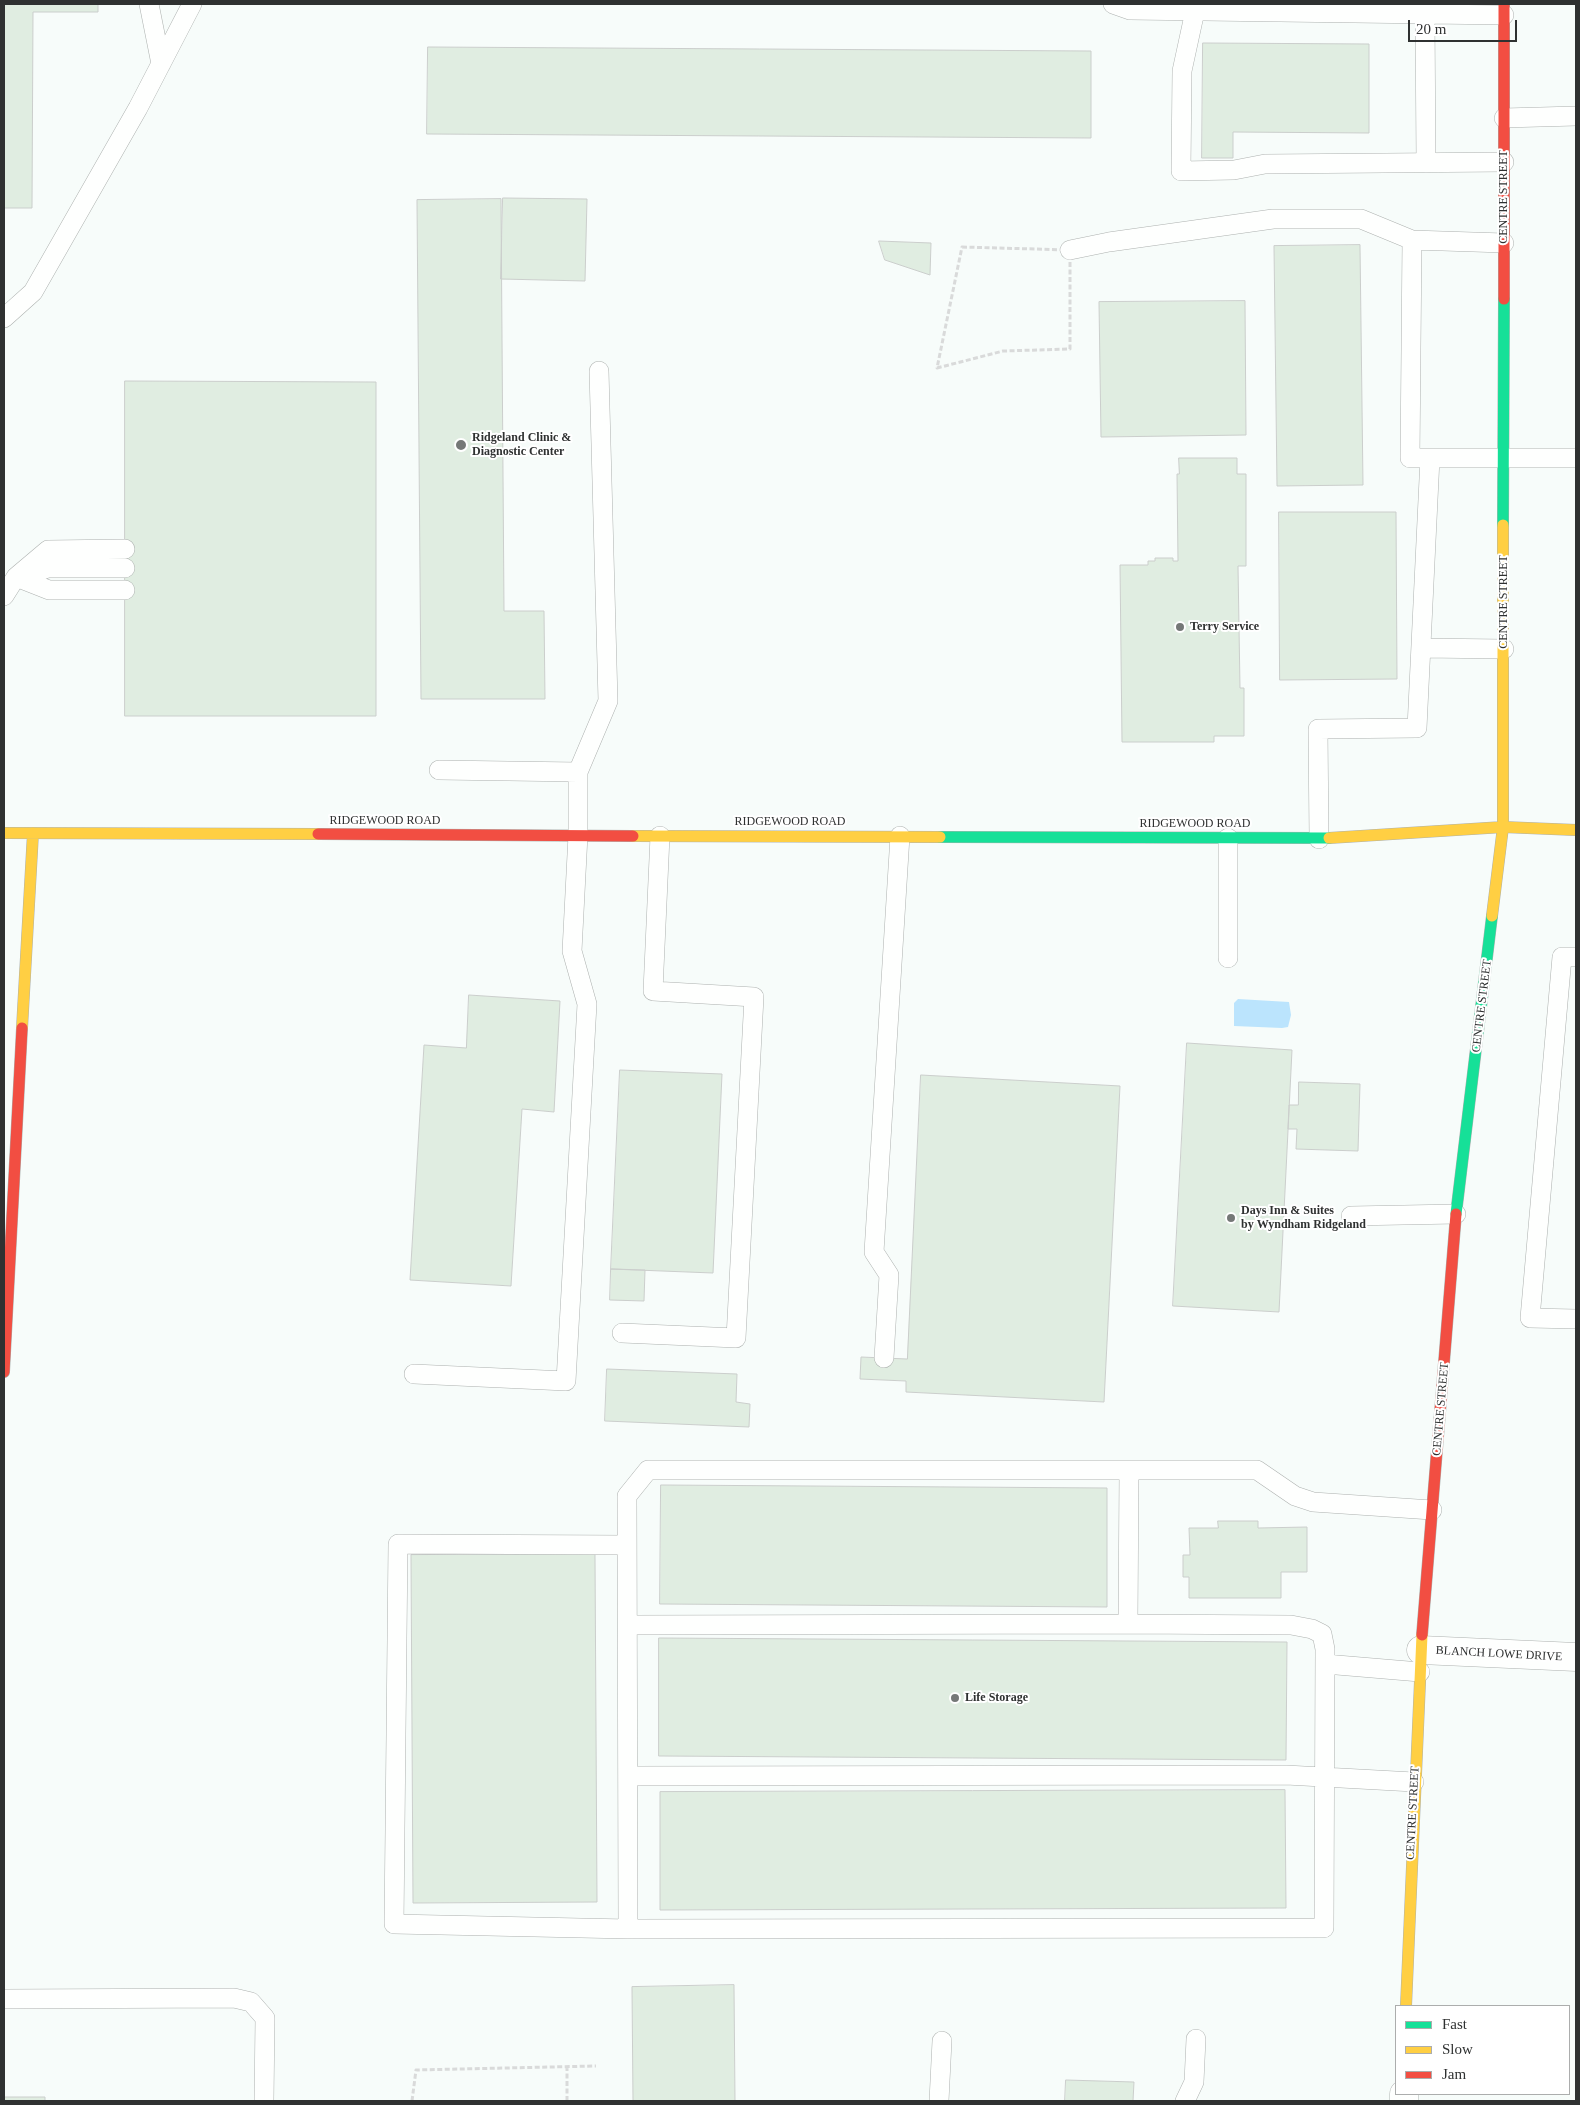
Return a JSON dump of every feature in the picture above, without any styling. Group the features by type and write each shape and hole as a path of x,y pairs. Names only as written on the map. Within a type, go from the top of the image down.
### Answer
{"street":[{"name":"CENTRE STREET","path":"1406,2005 1420,1661 1456,1214 1503,827 1504,10"},
{"name":"RIDGEWOOD ROAD","path":"4,833 1320,839 1503,827 1576,830"},
{"path":"4,1372 33,833"},
{"name":"BLANCH LOWE DRIVE","path":"1420,1661 1576,1658"}],"lane":[{"path":"149,4 161,64"},
{"path":"161,64 163,4"},
{"path":"4,318 33,292 138,108 192,4"},
{"path":"1113,4 1130,10 1195,11 1425,14 1504,10"},
{"path":"1195,11 1182,71 1181,171 1234,170 1265,164 1504,162"},
{"path":"1425,14 1426,163"},
{"path":"1504,118 1576,116"},
{"path":"1070,250 1109,242 1273,219 1361,219 1412,240 1504,243"},
{"path":"1412,240 1410,458 1576,458"},
{"path":"414,1374 566,1381 587,1004 572,952 578,835 578,772 608,701 599,371"},
{"path":"1320,839 1318,729 1417,728 1430,458"},
{"path":"4,596 16,577 48,550 125,549"},
{"path":"16,577 48,568 125,568"},
{"path":"16,577 49,590 125,590"},
{"path":"1422,648 1504,649"},
{"path":"439,770 578,772"},
{"path":"622,1333 736,1338 754,997 653,991 660,836"},
{"path":"884,1358 889,1275 874,1252 900,836"},
{"path":"1228,838 1228,958"},
{"path":"1576,957 1562,957 1530,1318 1576,1319"},
{"path":"1351,1216 1456,1214"},
{"path":"628,1929 627,1496 648,1470 1257,1470 1295,1496 1313,1502 1432,1510"},
{"path":"1128,1624 1129,1470"},
{"path":"627,1545 398,1544 394,1924 628,1929 1324,1928 1326,1649 1322,1634 1312,1629 1291,1625 1128,1624 628,1625"},
{"path":"1326,1664 1420,1661"},
{"path":"628,1776 1286,1775 1414,1782"},
{"path":"4,1999 234,1998 251,2002 265,2018 264,2101"},
{"path":"1185,2101 1194,2082 1196,2039"},
{"path":"939,2101 942,2040"}],"path":[{"path":"962,247 1070,250 1070,349 1003,351 937,368 962,247"},
{"path":"567,2066 567,2101"},
{"path":"412,2101 416,2070 596,2066"}],"water":[{"path":"1238,999 1289,1002 1291,1015 1288,1027 1234,1026 1234,1003"}],"building":[{"path":"4,4 98,4 98,12 33,12 32,208 4,208"},
{"path":"1203,43 1369,44 1369,133 1233,132 1233,158 1202,158"},
{"path":"428,47 1091,51 1091,138 427,134"},
{"path":"503,198 587,199 585,281 501,279"},
{"name":"Ridgeland Clinic & Diagnostic Center","path":"501,199 504,611 544,611 545,699 421,699 417,200"},
{"path":"879,241 931,243 930,275 885,260"},
{"path":"1360,245 1363,485 1277,486 1274,246"},
{"path":"1245,301 1246,435 1101,437 1099,302"},
{"path":"125,381 376,382 376,716 125,716"},
{"name":"Terry Service","path":"1179,458 1237,458 1237,474 1246,474 1246,566 1238,566 1240,688 1244,688 1244,736 1214,736 1214,742 1122,742 1120,565 1148,565 1148,561 1155,561 1155,558 1173,558 1173,561 1178,561 1177,474 1179,474"},
{"path":"1279,512 1396,512 1397,679 1280,680"},
{"path":"469,995 560,1001 554,1112 522,1109 511,1286 410,1280 424,1045 466,1048"},
{"name":"Days Inn & Suites by Wyndham Ridgeland","path":"1187,1043 1292,1050 1279,1312 1173,1306"},
{"path":"620,1070 722,1074 713,1273 611,1269"},
{"path":"921,1075 1120,1086 1104,1402 906,1392 906,1381 860,1379 861,1357 907,1359"},
{"path":"1299,1082 1360,1084 1358,1151 1296,1149 1297,1129 1288,1129 1289,1105 1298,1105"},
{"path":"611,1269 645,1270 644,1301 610,1300"},
{"path":"607,1369 737,1374 736,1402 750,1404 749,1427 605,1421"},
{"path":"661,1485 1107,1488 1107,1607 660,1604"},
{"path":"1218,1521 1258,1521 1258,1528 1307,1527 1307,1572 1281,1572 1281,1598 1189,1598 1189,1577 1183,1577 1183,1555 1190,1555 1189,1528 1218,1528"},
{"path":"595,1554 597,1902 413,1903 411,1555"},
{"path":"659,1638 1287,1642 1286,1760 659,1756"},
{"path":"1285,1790 1286,1908 660,1910 660,1792"},
{"path":"734,1985 735,2101 633,2101 632,1987"},
{"path":"1066,2080 1134,2082 1133,2101 1065,2101"},
{"path":"4,2097 45,2097 45,2101 4,2101"}],"traffic: fast":[{"path":"1503,525 1504,299"},
{"path":"940,837 1329,838"},
{"path":"1456,1214 1492,916"}],"traffic: slow":[{"path":"1492,916 1503,827 1503,525"},
{"path":"1329,838 1503,827 1576,830"},
{"path":"4,833 318,834"},
{"path":"22,1028 33,833"},
{"path":"633,836 940,837"},
{"path":"1406,2005 1422,1635"}],"traffic: jam":[{"path":"1504,4 1504,299"},
{"path":"318,834 633,836"},
{"path":"4,1372 22,1028"},
{"path":"1422,1635 1456,1214"}],"place":[{"name":"Ridgeland Clinic & Diagnostic Center","path":"461,445"},
{"name":"Terry Service","path":"1180,627"},
{"name":"Days Inn & Suites by Wyndham Ridgeland","path":"1231,1218"},
{"name":"Life Storage","path":"955,1698"}]}
